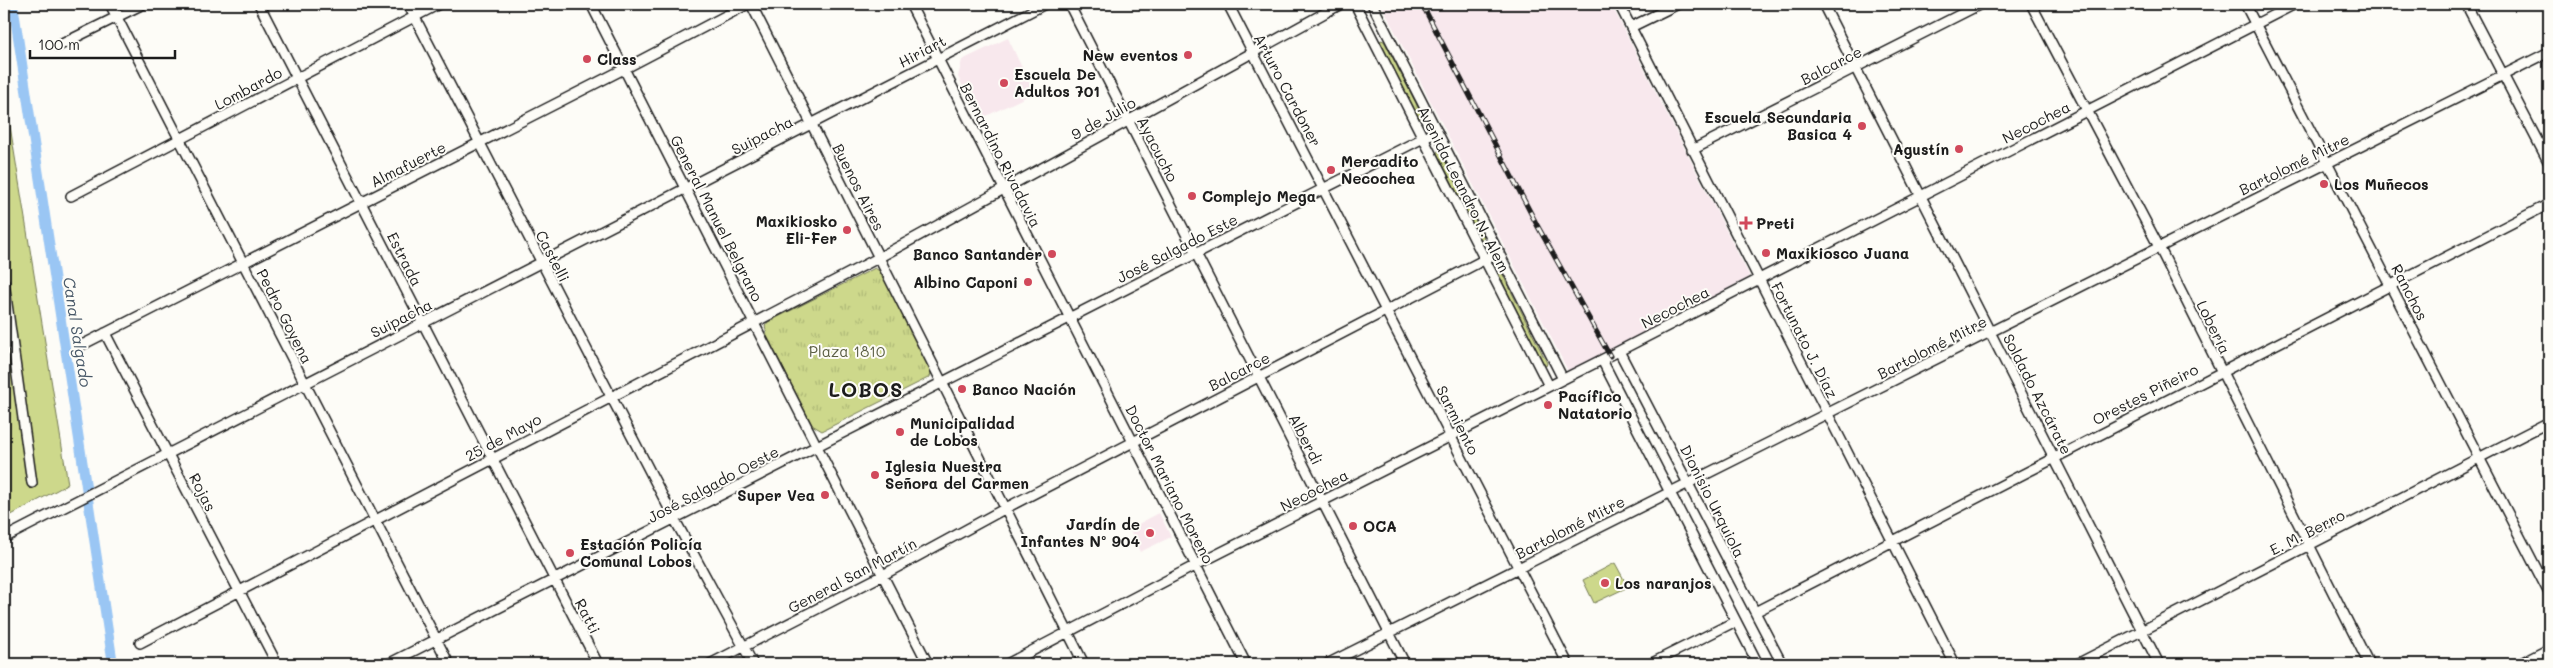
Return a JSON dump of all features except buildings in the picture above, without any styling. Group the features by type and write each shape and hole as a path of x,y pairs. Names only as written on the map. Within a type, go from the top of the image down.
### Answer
{"street":[{"name":"Pedro Goyena","path":"110,4 373,520 449,664"},
{"path":"58,46 142,4"},
{"name":"Estrada","path":"259,4 554,581"},
{"name":"Castelli","path":"408,4 610,396 753,664"},
{"name":"Lombardo","path":"71,196 180,141 438,4"},
{"name":"General Manuel Belgrano","path":"591,4 755,321 928,664"},
{"name":"Almafuerte","path":"80,346 749,4"},
{"name":"Buenos Aires","path":"749,4 813,125 1084,664"},
{"name":"Bernardino Rivadavia","path":"910,4 1069,318"},
{"name":"Hiriart","path":"813,125 938,58 1045,4"},
{"name":"Ayacucho","path":"1069,4 1196,253"},
{"name":"Arturo Cardoner","path":"1228,4 1324,189"},
{"name":"9 de Julio","path":"880,258 1003,188 1340,4"},
{"name":"Avenida Leandro N. Alem","path":"1355,4 1548,386"},
{"name":"Avenida Leandro N. Alem","path":"1372,4 1563,379"},
{"name":"Fortunato J. Díaz","path":"1619,4 1955,664"},
{"path":"1631,27 1678,4"},
{"name":"Soldado Azcárate","path":"1823,4 1992,332 2159,664"},
{"name":"Balcarce","path":"1692,150 1981,4"},
{"name":"Lobería","path":"2031,4 2159,247 2369,664"},
{"name":"Ranchos","path":"2245,4 2549,593"},
{"name":"Necochea","path":"1007,664 1196,565 1548,386 1619,352 2295,4"},
{"path":"2466,4 2549,163"},
{"path":"1369,31 1383,24"},
{"name":"Bartolomé Mitre","path":"1327,664 2549,52"},
{"name":"Suipacha","path":"4,538 813,125"},
{"name":"José Salgado Este","path":"943,382 1437,131"},
{"name":"Sarmiento","path":"1324,189 1568,664"},
{"name":"Orestes Piñeiro","path":"1754,612 2220,371 2549,204"},
{"name":"Balcarce","path":"1006,508 1499,252"},
{"name":"Alberdi","path":"1196,253 1405,664"},
{"name":"25 de Mayo","path":"140,642 610,396 880,258"},
{"path":"4,282 32,483"},
{"name":"Doctor Mariano Moreno","path":"1069,318 1246,664"},
{"name":"Rojas","path":"105,333 277,664"},
{"name":"Dionisio Urquiola","path":"1619,352 1782,664"},
{"path":"1602,360 1758,664"},
{"name":"José Salgado Oeste","path":"388,664 675,520 943,382"},
{"name":"E. M. Berro","path":"2077,664 2549,422"},
{"name":"General San Martín","path":"710,664 883,575 1006,508"},
{"name":"Ratti","path":"554,581 598,664"},
{"path":"1650,664 1736,621"},
{"path":"2520,664 2549,649"}],"shaded area":[{"path":"1381,4 1611,4 1750,277 1568,371"},
{"path":"1008,38 1034,93 980,119 958,77 962,60"},
{"name":"Jardín de Infantes Nº 904","path":"1159,513 1171,537 1140,552 1129,529"}],"green space":[{"path":"1381,40 1384,41 1422,115 1421,118 1418,117 1380,42"},
{"path":"4,89 68,484 4,519"},
{"path":"1440,151 1484,237 1482,239 1437,153"},
{"name":"Plaza 1810","path":"875,268 882,273 929,367 930,377 822,431 812,425 767,336 765,326 768,322"},
{"path":"1500,272 1547,363 1546,366 1499,275"},
{"name":"Los naranjos","path":"1615,563 1628,587 1594,603 1583,580"}],"waterway":[{"name":"Canal Salgado","path":"13,4 113,664"}],"railway":[{"path":"1422,4 1537,225 1610,356"}],"place":[{"name":"New eventos","path":"1188,55"},
{"name":"Class","path":"587,59"},
{"name":"Escuela De Adultos 701","path":"1004,83"},
{"name":"Escuela Secundaria Basica 4","path":"1862,126"},
{"name":"Agustín","path":"1959,149"},
{"name":"Mercadito Necochea","path":"1331,170"},
{"name":"Los Muñecos","path":"2324,184"},
{"name":"Complejo Mega","path":"1192,196"},
{"name":"Preti","path":"1746,223"},
{"name":"Maxikiosko Eli-Fer","path":"847,230"},
{"name":"Maxikiosco Juana","path":"1766,253"},
{"name":"Banco Santander","path":"1052,254"},
{"name":"Albino Caponi","path":"1028,282"},
{"name":"Banco Nación","path":"962,389"},
{"name":"Pacífico Natatorio","path":"1548,405"},
{"name":"Municipalidad de Lobos","path":"900,432"},
{"name":"Iglesia Nuestra Señora del Carmen","path":"875,475"},
{"name":"Super Vea","path":"825,495"},
{"name":"OCA","path":"1353,526"},
{"name":"Jardín de Infantes Nº 904","path":"1150,533"},
{"name":"Estación Policía Comunal Lobos","path":"570,553"},
{"name":"Los naranjos","path":"1605,583"}],"district":[{"name":"LOBOS","path":"866,389"}]}
